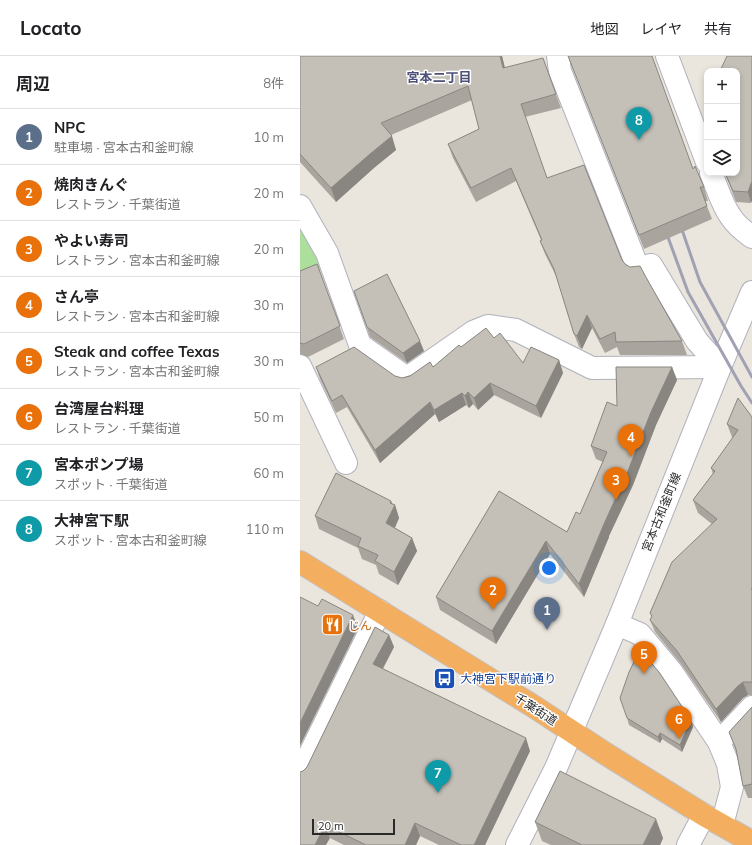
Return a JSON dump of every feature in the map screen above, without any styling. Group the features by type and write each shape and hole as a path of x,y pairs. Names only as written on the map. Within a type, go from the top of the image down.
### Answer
{"highway":[{"name":"千葉街道","path":"300,562 747,842"}],"street":[{"path":"558,56 560,71 638,268 651,265 697,341 720,367"},
{"path":"667,56 704,154"},
{"path":"712,176 731,218 752,237"},
{"path":"300,206 327,253 353,349 407,378 473,332 488,326 516,330 592,368 720,367"},
{"name":"宮本古和釜町線","path":"517,845 556,768 617,624 720,367 750,306"},
{"path":"307,368 346,463"},
{"path":"300,774 380,611"},
{"path":"617,624 640,634 671,671 719,742 728,764 732,787 713,820 688,845"},
{"path":"719,742 752,707"}],"green space":[{"path":"300,228 323,269 300,279"}],"building":[{"path":"300,56 500,56 503,68 543,58 556,94 521,104 547,178 584,165 622,260 630,267 640,266 682,341 616,342 615,332 600,339 587,315 577,336 574,334 554,269 540,241 542,240 511,168 471,188 448,144 479,129 468,86 381,123 392,136 331,188 300,154"},
{"path":"568,56 652,56 693,169 695,166 704,187 700,187 707,206 639,235"},
{"path":"727,56 752,56 752,181 748,192 733,191 726,176 740,176 740,68 721,68"},
{"path":"317,264 340,326 304,344 300,343 300,271"},
{"path":"387,274 420,341 403,353 367,327 354,291"},
{"path":"486,328 494,338 500,333 523,363 531,347 559,360 536,406 490,383 474,398 468,392 465,396 462,393 434,410 430,402 375,450 342,395 332,401 316,367 354,347 395,376 402,378 410,376 430,362 433,367 459,345 461,347"},
{"path":"616,367 672,367 651,412 628,471 579,584 546,541 492,631 436,597 499,491 567,532 576,512 580,514 607,452 591,446 607,402 617,406"},
{"path":"738,398 752,417 752,683 743,682 716,709 677,651 650,620 652,616 650,613 672,562 717,519 693,500 715,471 711,468 738,430 727,424"},
{"path":"336,473 391,501 390,503 395,505 386,523 412,538 394,572 375,561 378,555 358,546 361,538 315,516"},
{"path":"300,597 318,606 322,599 353,615 300,723"},
{"path":"375,627 389,635 373,664 526,738 474,845 461,845 415,823 405,845 366,845 325,825 315,845 300,845 300,772 307,767"},
{"path":"640,650 659,672 691,720 680,745 660,733 658,737 627,718 620,698 629,672"},
{"path":"752,707 752,784 743,786 736,749 729,732"},
{"path":"560,771 656,819 643,845 582,845 535,822"}],"railway":[{"path":"679,221 700,282 752,377"},
{"path":"665,229 688,292 752,403"}],"place":[{"name":"大神宮下駅","path":"639,140"},
{"name":"さん亭","path":"631,457"},
{"name":"やよい寿司","path":"616,500"},
{"name":"焼肉きんぐ","path":"493,610"},
{"name":"じん","path":"333,625"},
{"name":"NPC","path":"547,630"},
{"name":"Steak and coffee Texas","path":"644,674"},
{"name":"大神宮下駅前通り","path":"444,678"},
{"name":"台湾屋台料理","path":"679,739"},
{"name":"宮本ポンプ場","path":"438,793"}],"district":[{"name":"宮本二丁目","path":"439,77"}]}
